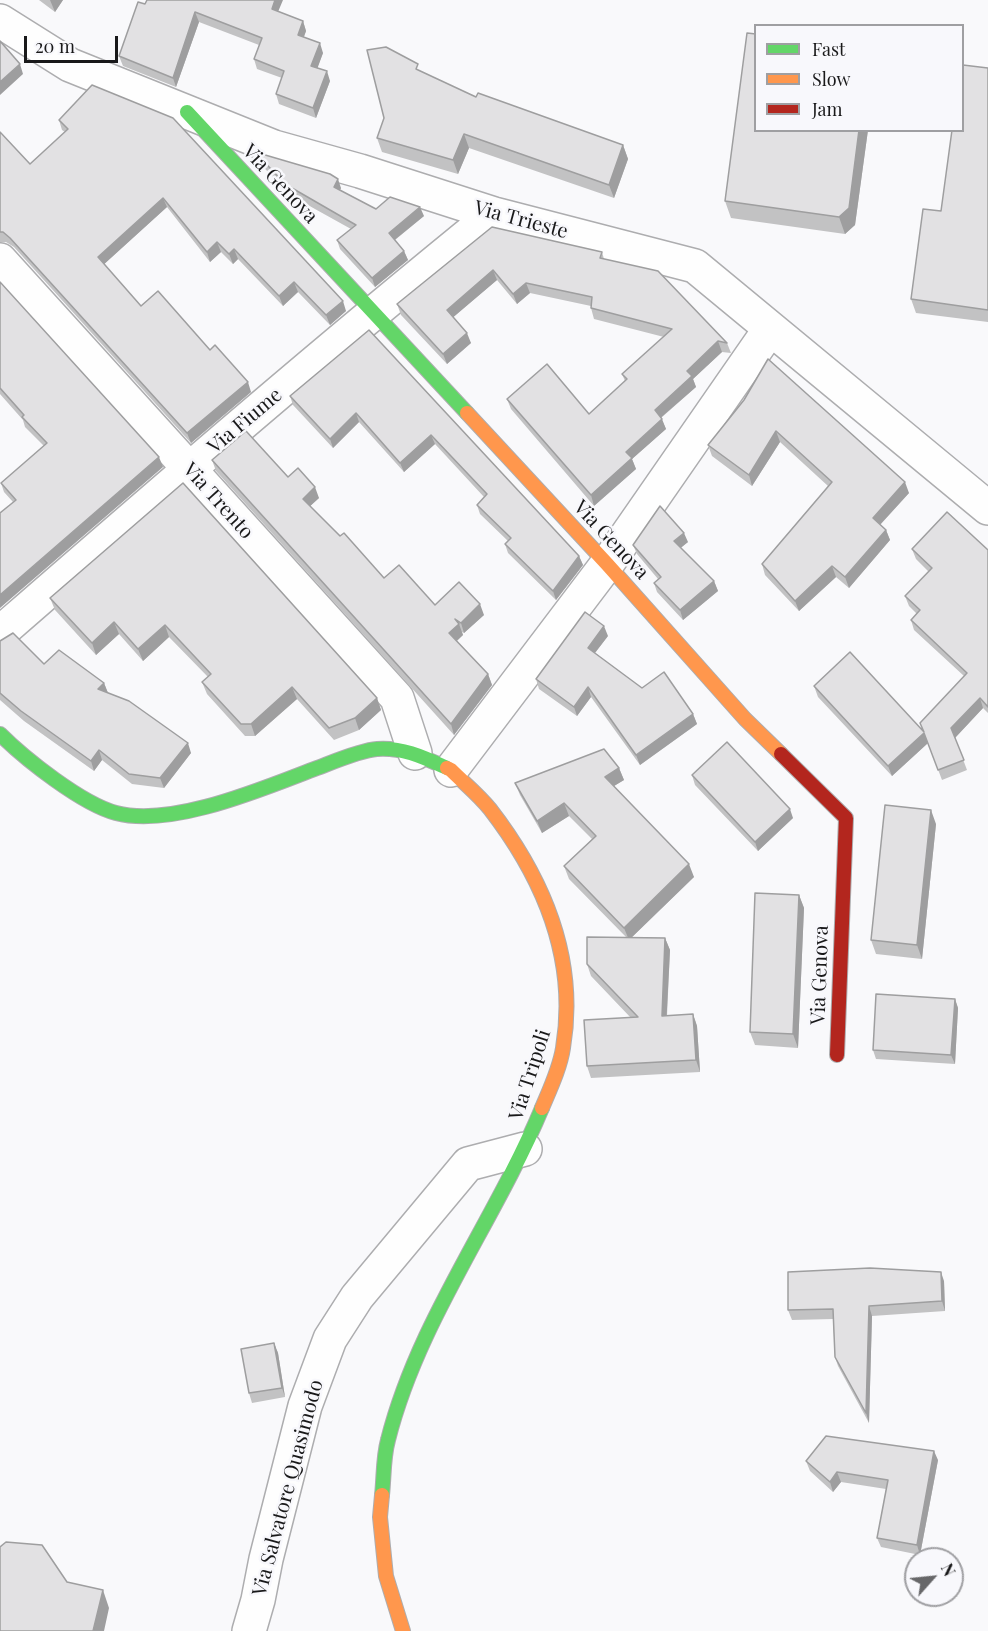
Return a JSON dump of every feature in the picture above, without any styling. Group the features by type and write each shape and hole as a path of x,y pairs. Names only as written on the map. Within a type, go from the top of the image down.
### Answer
{"street":[{"name":"Via Trieste","path":"0,21 70,65 274,147 360,171 494,214 695,266 988,508"},
{"name":"Via Genova","path":"187,112 608,564 746,719 846,818 837,1055"},
{"name":"Via Fiume","path":"0,633 188,468 494,214"},
{"name":"Via Trento","path":"0,260 397,698 415,753"},
{"path":"452,770 608,564 771,329"},
{"name":"Via Tripoli","path":"0,734 13,747 74,793 115,813 141,816 162,816 236,799 335,761 377,749 415,753 452,770 489,808 531,870 556,927 560,947 568,1007 563,1050 525,1149 418,1352 387,1442 380,1517 386,1576 403,1631"},
{"name":"Via Salvatore Quasimodo","path":"249,1631 305,1406 330,1339 357,1297 468,1164 525,1149"}],"building":[{"path":"147,0 275,0 272,9 303,21 298,35 320,43 311,66 327,71 313,108 276,94 284,71 254,59 262,38 195,12 173,78 119,56 138,2 145,4"},
{"path":"747,33 754,34 754,132 859,132 849,208 839,217 725,201"},
{"path":"0,41 20,64 0,82"},
{"path":"386,47 418,64 416,69 476,97 478,93 623,145 609,185 464,134 453,160 377,138 384,118 367,50"},
{"path":"964,65 988,68 988,310 911,299 923,209 941,211 952,132 964,132"},
{"path":"92,85 173,118 343,301 326,315 294,282 279,296 234,249 229,254 217,242 207,252 163,198 98,257 141,306 158,291 210,350 215,345 248,382 187,433 10,238 0,232 0,132 30,164 68,129 59,120"},
{"path":"255,152 330,174 338,179 334,187 376,209 390,197 420,207 389,233 404,251 372,278 337,240 356,225 285,184"},
{"path":"492,227 602,252 600,258 658,271 727,343 718,341 687,371 692,376 655,410 662,419 626,452 632,458 591,495 507,399 547,364 589,414 627,379 622,374 672,329 591,308 592,297 526,283 513,294 493,270 447,310 467,333 443,354 397,304"},
{"path":"0,282 159,457 0,595 0,513 16,500 1,483 47,443 22,417 24,415 0,388"},
{"path":"369,330 579,556 553,591 505,544 511,538 477,505 487,494 431,435 400,463 356,413 330,439 290,396"},
{"path":"768,359 905,482 873,518 886,530 845,577 832,566 795,601 762,564 832,482 776,431 749,475 708,445 744,400"},
{"path":"246,431 288,477 298,468 315,487 303,499 340,536 344,533 384,578 399,565 435,605 459,582 480,604 461,623 455,619 459,624 449,633 488,674 451,724 212,460"},
{"path":"183,483 377,698 355,718 329,728 292,687 251,724 241,724 202,682 211,674 165,625 138,649 114,622 92,643 50,598"},
{"path":"660,506 684,533 674,541 714,581 680,610 654,583 661,577 633,545"},
{"path":"947,512 988,550 988,707 980,698 951,728 964,760 938,770 924,733 888,766 814,686 850,652 924,732 920,723 967,673 911,620 920,610 905,596 932,568 912,549"},
{"path":"585,612 604,626 588,648 642,688 664,672 693,714 636,755 588,687 574,707 536,679"},
{"path":"13,633 44,664 59,650 104,683 98,689 129,701 188,743 160,778 129,774 99,750 91,761 21,711 0,693 0,641"},
{"path":"727,742 790,809 755,842 692,775"},
{"path":"604,749 619,768 605,777 689,864 624,928 564,866 596,836 564,803 537,821 515,783"},
{"path":"885,805 931,810 917,945 871,940"},
{"path":"755,893 799,895 793,1034 750,1032"},
{"path":"587,937 665,938 662,1016 693,1014 696,1060 587,1066 584,1020 638,1017 587,964"},
{"path":"876,994 955,999 951,1055 873,1050"},
{"path":"870,1268 941,1272 942,1301 869,1306 866,1413 835,1357 833,1309 788,1310 788,1272"},
{"path":"274,1343 282,1388 249,1393 241,1349"},
{"path":"826,1436 934,1451 917,1545 877,1538 888,1480 837,1472 830,1482 806,1461"},
{"path":"6,1542 42,1545 67,1582 103,1590 93,1631 0,1631 0,1547"}],"traffic: fast":[{"path":"187,112 467,413"},
{"path":"0,734 24,756 71,791 102,808 116,813 139,816 164,815 218,804 370,750 405,751 447,768"},
{"path":"382,1495 388,1440 401,1396 418,1354 523,1150 542,1108"}],"traffic: slow":[{"path":"467,413 607,564 745,719 781,754"},
{"path":"447,768 490,809 526,863 541,892 561,952 566,983 563,1048 560,1063 542,1108"},
{"path":"382,1495 380,1517 386,1576 403,1631"}],"traffic: jam":[{"path":"781,754 846,818 837,1055"}]}
